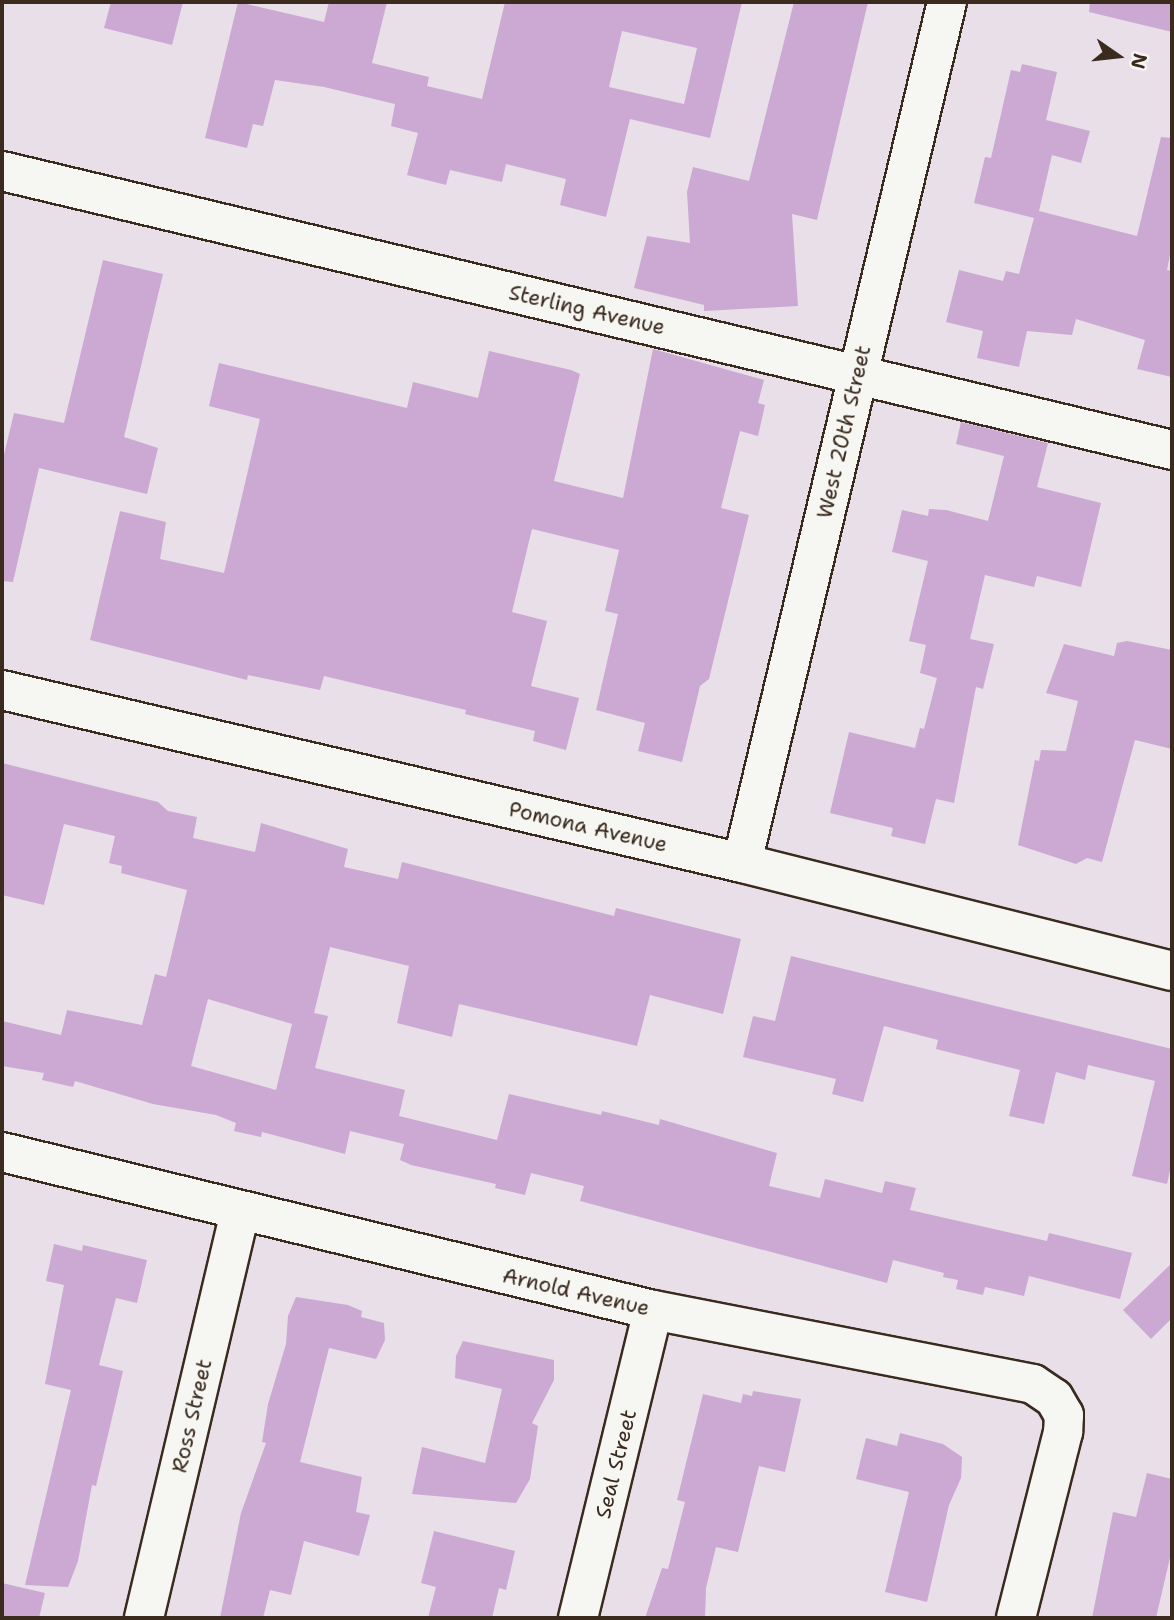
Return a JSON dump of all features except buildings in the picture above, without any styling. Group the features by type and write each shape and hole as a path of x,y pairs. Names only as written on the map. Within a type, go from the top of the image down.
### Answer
{"street":[{"name":"West 20th Street","path":"742,863 947,2"},
{"name":"Sterling Avenue","path":"2,171 1172,450"},
{"name":"Pomona Avenue","path":"2,690 742,863 1172,971"},
{"name":"Arnold Avenue","path":"2,1152 240,1213 653,1310 1033,1384 1054,1398 1064,1415 1016,1618"},
{"name":"Ross Street","path":"144,1618 240,1213"},
{"name":"Seal Street","path":"578,1618 653,1310"}]}
